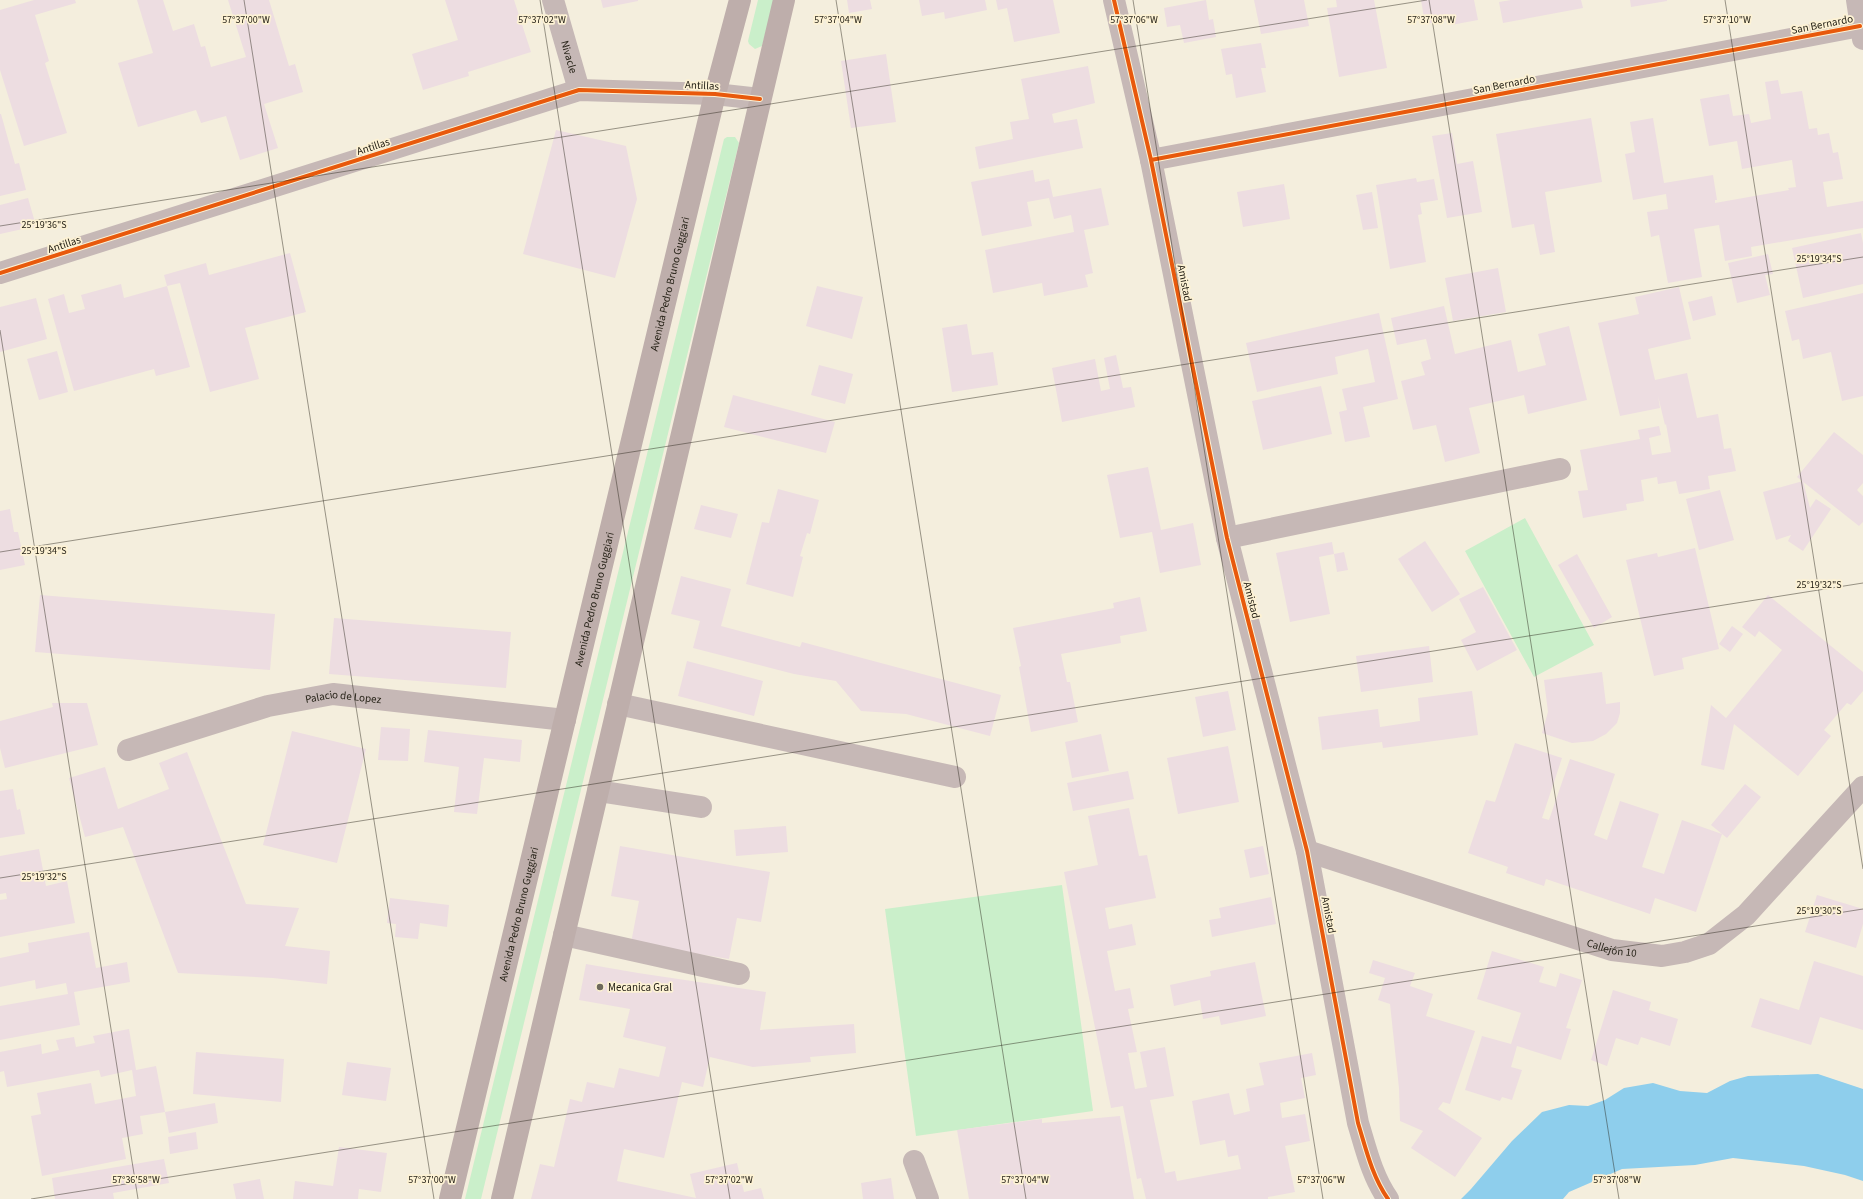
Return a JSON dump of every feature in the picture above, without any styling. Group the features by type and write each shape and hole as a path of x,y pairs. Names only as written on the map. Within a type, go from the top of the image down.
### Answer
{"main road":[{"name":"Avenida Pedro Bruno Guggiari","path":"450,1199 564,720 740,0"},
{"path":"502,1199 784,0"}],"street":[{"name":"Nivacle","path":"552,0 579,90"},
{"name":"Amistad","path":"1114,0 1150,160 1227,538 1307,851 1358,1123 1371,1165 1381,1189 1388,1199"},
{"path":"1857,0 1862,32"},
{"name":"San Bernardo","path":"1150,160 1862,32"},
{"name":"Antillas","path":"0,274 579,90 716,94 760,99"},
{"path":"1227,538 1560,469"},
{"name":"Palacio de Lopez","path":"128,750 268,706 333,694 564,720"},
{"path":"618,704 955,777"},
{"name":"Callejón 10","path":"1307,851 1612,950 1662,956 1685,952 1709,944 1746,915 1863,787"},
{"path":"598,791 701,807"},
{"path":"564,935 739,974"},
{"path":"914,1161 928,1199"}],"green space":[{"path":"758,0 774,0 762,46 755,49 749,44 748,41"},
{"path":"727,137 735,137 739,143 481,1199 465,1199 724,139"},
{"path":"1525,518 1594,645 1534,677 1465,551"},
{"path":"1062,885 1093,1111 916,1136 885,909"}],"water":[{"path":"1818,1074 1863,1089 1863,1181 1845,1175 1804,1166 1733,1158 1695,1165 1622,1169 1569,1192 1563,1199 1461,1199 1512,1141 1542,1112 1569,1105 1588,1106 1605,1100 1624,1088 1653,1083 1680,1091 1707,1093 1730,1081 1748,1076"}],"building":[{"path":"34,0 75,0 76,3 35,15 49,61 45,63 67,133 24,146 0,70 0,10"},
{"path":"137,0 163,0 173,31 194,24 201,47 205,46 211,67 246,57 228,0 269,0 289,66 295,64 303,92 264,104 278,148 240,160 226,116 201,123 196,110 138,127 118,63 153,53"},
{"path":"445,0 514,0 531,52 468,72 469,76 423,90 412,54 458,40"},
{"path":"601,0 638,0 638,1 603,8"},
{"path":"847,0 870,0 872,9 849,13"},
{"path":"919,0 985,0 987,10 945,19 944,12 922,16"},
{"path":"996,0 1053,0 1060,33 1014,42 1007,8 998,10"},
{"path":"1206,0 1209,20 1213,19 1216,37 1184,43 1180,25 1167,27 1164,8"},
{"path":"1254,0 1304,0 1309,26 1261,34"},
{"path":"1336,0 1374,0 1387,68 1339,77 1327,8 1337,7"},
{"path":"1421,0 1474,0 1478,20 1451,25 1450,20 1425,24"},
{"path":"1511,0 1581,0 1583,8 1503,23 1499,2"},
{"path":"1630,0 1667,0 1667,1 1631,7"},
{"path":"1261,43 1266,68 1261,68 1266,92 1236,98 1232,74 1226,75 1221,49"},
{"path":"886,54 896,122 851,128 841,61"},
{"path":"1088,66 1095,103 1052,114 1054,123 1077,119 1083,148 979,169 975,147 1013,139 1010,122 1029,119 1021,79"},
{"path":"1778,80 1781,94 1802,91 1809,129 1817,128 1818,135 1829,133 1833,153 1838,152 1843,179 1823,182 1827,207 1863,201 1863,228 1751,247 1752,256 1725,261 1719,225 1694,229 1702,277 1668,283 1659,235 1651,237 1647,212 1668,209 1666,194 1633,200 1625,154 1635,152 1630,122 1653,118 1664,183 1713,175 1717,200 1715,200 1715,203 1789,190 1788,188 1796,187 1792,160 1742,169 1737,141 1709,146 1700,99 1729,94 1733,116 1749,114 1751,123 1771,119 1765,82"},
{"path":"0,114 15,164 19,163 26,190 0,196"},
{"path":"1591,118 1602,182 1545,192 1555,252 1540,255 1534,224 1512,228 1496,134"},
{"path":"556,130 626,146 637,199 615,278 523,254"},
{"path":"1452,133 1457,164 1473,161 1482,212 1447,218 1432,136"},
{"path":"1033,170 1035,182 1049,179 1053,197 1101,188 1109,225 1084,230 1093,273 1085,275 1088,287 1044,296 1042,283 993,293 985,250 1074,232 1071,215 1054,219 1049,198 1027,202 1032,226 982,236 971,182"},
{"path":"1416,178 1417,182 1434,179 1438,200 1420,203 1422,214 1418,215 1426,262 1390,269 1376,185"},
{"path":"1284,184 1290,219 1243,227 1237,192"},
{"path":"1372,192 1378,228 1363,230 1356,195"},
{"path":"28,198 36,226 0,234 0,205"},
{"path":"1861,233 1863,243 1863,284 1803,298 1792,248"},
{"path":"290,253 306,312 245,328 259,379 210,392 180,283 167,286 164,275 206,263 209,275"},
{"path":"1768,254 1773,274 1765,275 1770,295 1737,303 1728,263"},
{"path":"1498,268 1506,312 1453,321 1445,278"},
{"path":"121,284 124,298 167,286 190,367 156,376 154,369 74,391 48,299 64,294 69,313 85,309 81,295"},
{"path":"817,286 863,297 852,339 806,326"},
{"path":"1679,287 1691,339 1648,349 1655,380 1687,373 1697,418 1718,414 1724,449 1731,448 1736,471 1708,476 1710,489 1679,494 1676,481 1658,484 1657,477 1641,480 1644,501 1626,504 1627,510 1583,518 1578,491 1588,490 1580,450 1640,439 1638,430 1659,426 1661,435 1649,438 1652,455 1671,452 1666,424 1665,425 1658,396 1660,408 1620,416 1598,323 1639,314 1635,297"},
{"path":"1863,293 1863,396 1842,401 1831,352 1803,359 1799,339 1792,341 1785,311"},
{"path":"1712,296 1716,315 1693,321 1688,302"},
{"path":"36,298 47,339 0,352 0,307"},
{"path":"1444,306 1455,354 1511,340 1518,372 1546,365 1538,334 1569,326 1587,400 1528,414 1524,395 1469,408 1480,453 1445,462 1436,425 1413,430 1401,381 1425,375 1421,362 1431,359 1426,339 1397,345 1391,318"},
{"path":"1379,313 1398,399 1363,407 1370,437 1345,442 1339,412 1347,410 1342,389 1375,382 1368,349 1335,357 1338,374 1257,392 1246,343"},
{"path":"967,324 972,355 993,352 998,385 952,392 942,328"},
{"path":"57,351 68,392 39,400 27,359"},
{"path":"1116,355 1123,388 1131,387 1135,407 1062,422 1052,368 1095,359 1101,391 1110,389 1104,358"},
{"path":"819,365 853,374 845,404 811,395"},
{"path":"1321,386 1332,434 1263,450 1252,401"},
{"path":"733,395 835,422 826,453 724,427"},
{"path":"1834,432 1863,455 1863,483 1857,490 1863,496 1863,522 1859,526 1797,477"},
{"path":"1148,467 1161,530 1193,523 1201,565 1160,573 1152,532 1120,538 1107,475"},
{"path":"1803,481 1810,508 1816,499 1831,509 1803,551 1788,541 1791,535 1776,540 1763,492"},
{"path":"778,489 819,500 810,534 807,533 800,556 803,557 793,597 746,584 762,522 769,523"},
{"path":"1720,490 1734,540 1699,550 1686,499"},
{"path":"701,505 738,514 731,538 694,529"},
{"path":"10,509 14,532 18,532 25,565 0,570 0,511"},
{"path":"1425,541 1460,594 1432,612 1398,559"},
{"path":"1332,542 1334,554 1319,557 1330,614 1290,622 1276,553"},
{"path":"1695,548 1719,649 1682,658 1684,669 1654,676 1626,560 1657,553 1658,557"},
{"path":"1344,552 1348,570 1337,572 1334,554"},
{"path":"1577,554 1612,617 1594,628 1558,565"},
{"path":"681,576 731,589 721,626 800,647 802,642 1001,695 990,736 906,714 861,711 836,681 794,674 693,648 700,621 671,614"},
{"path":"1483,587 1517,650 1477,671 1461,640 1476,632 1459,599"},
{"path":"40,595 275,614 270,670 35,652"},
{"path":"1768,595 1863,672 1863,691 1851,705 1847,703 1824,730 1831,736 1798,776 1734,724 1724,770 1701,765 1711,705 1726,718 1782,650 1759,631 1755,637 1742,627"},
{"path":"1140,597 1147,631 1120,636 1121,643 1061,654 1067,682 1070,682 1078,722 1031,732 1019,667 1021,666 1013,628 1114,608 1113,603"},
{"path":"334,618 511,632 506,688 329,674"},
{"path":"1732,626 1743,634 1730,652 1719,644"},
{"path":"1429,646 1433,682 1361,692 1356,656"},
{"path":"687,661 763,681 754,716 678,696"},
{"path":"1602,672 1606,704 1620,702 1620,713 1617,723 1606,734 1593,741 1572,743 1542,733 1548,712 1544,680"},
{"path":"1228,691 1236,730 1203,737 1195,697"},
{"path":"1472,691 1478,735 1383,748 1382,742 1322,750 1318,717 1378,709 1380,727 1420,721 1418,698"},
{"path":"52,703 87,703 98,745 5,768 0,748 0,721 53,707"},
{"path":"381,727 410,729 408,761 378,760"},
{"path":"428,730 522,740 520,762 484,758 477,814 454,812 459,767 424,762"},
{"path":"292,731 366,749 337,863 263,845"},
{"path":"1101,734 1109,771 1072,778 1065,742"},
{"path":"1515,743 1562,758 1542,818 1549,820 1570,759 1615,774 1594,835 1607,840 1620,801 1659,814 1642,867 1664,874 1682,820 1722,834 1696,912 1655,898 1650,914 1546,879 1544,886 1506,873 1508,867 1468,853 1486,800 1495,802"},
{"path":"1228,746 1239,802 1178,814 1167,758"},
{"path":"187,752 246,904 299,908 285,946 330,951 327,984 273,978 178,973 123,827 85,837 69,778 105,767 118,809 169,789 159,763"},
{"path":"1128,771 1134,799 1073,811 1067,783"},
{"path":"1745,784 1761,797 1727,838 1711,825"},
{"path":"13,789 17,810 20,809 25,834 0,838 0,791"},
{"path":"1129,808 1139,856 1147,855 1156,898 1105,908 1109,929 1132,924 1136,945 1107,951 1115,991 1130,988 1134,1008 1128,1009 1137,1052 1128,1053 1135,1089 1147,1087 1140,1052 1165,1047 1174,1096 1150,1100 1165,1173 1175,1171 1177,1181 1241,1169 1238,1155 1228,1157 1225,1140 1200,1145 1192,1101 1229,1093 1234,1115 1250,1111 1246,1089 1264,1085 1259,1063 1312,1053 1316,1075 1301,1078 1305,1098 1280,1103 1282,1118 1305,1114 1310,1141 1285,1146 1295,1192 1268,1197 1268,1199 1146,1199 1141,1178 1137,1179 1123,1106 1111,1108 1064,872 1098,865 1088,816"},
{"path":"786,826 788,852 736,856 734,830"},
{"path":"620,846 770,872 761,922 737,918 729,959 631,943 639,901 611,896"},
{"path":"1263,846 1269,874 1250,878 1244,850"},
{"path":"39,849 46,886 67,881 75,923 0,937 0,900 7,899 6,893 0,894 0,856"},
{"path":"1817,895 1863,909 1863,924 1856,948 1805,932"},
{"path":"1271,897 1276,924 1212,937 1209,920 1221,918 1219,908"},
{"path":"390,898 449,905 447,927 420,923 418,939 395,937 396,924 387,923"},
{"path":"89,932 96,968 127,962 130,982 74,992 80,1025 0,1040 0,1006 68,994 66,983 36,989 35,980 0,987 0,958 29,952 28,943"},
{"path":"1492,951 1544,967 1539,982 1556,987 1560,973 1582,980 1566,1028 1571,1029 1561,1060 1517,1046 1511,1067 1522,1070 1512,1100 1502,1097 1500,1101 1465,1090 1482,1036 1511,1044 1521,1013 1477,999"},
{"path":"1373,960 1415,973 1410,986 1433,994 1426,1016 1475,1031 1450,1104 1443,1102 1438,1109 1482,1138 1455,1177 1411,1148 1423,1131 1400,1121 1399,1088 1390,1004 1378,1000 1385,978 1369,973"},
{"path":"1814,961 1863,976 1863,1030 1820,1017 1811,1045 1751,1027 1760,998 1799,1010"},
{"path":"1255,962 1266,1016 1221,1025 1219,1016 1203,1019 1200,1000 1174,1006 1170,985 1211,976 1210,971"},
{"path":"586,964 766,992 760,1030 854,1024 856,1053 810,1057 811,1062 753,1067 710,1057 703,1087 682,1082 664,1158 624,1149 617,1181 696,1198 690,1174 737,1163 744,1192 761,1188 764,1199 531,1199 540,1164 554,1167 570,1099 582,1102 587,1082 614,1088 619,1068 659,1077 666,1047 623,1037 630,1009 579,1000"},
{"path":"1613,990 1651,1002 1649,1010 1678,1019 1670,1046 1641,1037 1638,1045 1616,1038 1607,1066 1591,1060"},
{"path":"129,1029 136,1070 156,1066 165,1112 140,1116 143,1134 122,1138 126,1159 42,1176 31,1116 41,1114 37,1093 91,1083 95,1104 136,1096 132,1070 101,1077 99,1070 7,1087 4,1071 0,1072 0,1052 41,1044 42,1054 59,1050 56,1040 74,1037 76,1047 95,1043 93,1036"},
{"path":"196,1052 284,1059 281,1102 193,1094"},
{"path":"347,1062 391,1068 386,1101 342,1095"},
{"path":"215,1103 218,1123 169,1133 165,1112"},
{"path":"1120,1116 1134,1199 969,1199 957,1130 1042,1119 1042,1123"},
{"path":"196,1132 198,1149 170,1154 168,1137"},
{"path":"339,1147 387,1153 381,1192 359,1189 358,1199 293,1199 295,1181 333,1186"},
{"path":"164,1159 169,1183 113,1193 114,1199 55,1199 52,1178"},
{"path":"891,1178 894,1199 863,1199 861,1183"},
{"path":"260,1179 264,1199 236,1199 233,1184"}],"cycle path":[{"path":"1114,0 1151,160 1227,538 1307,851 1358,1123 1374,1172 1388,1199"},
{"path":"1151,160 1860,26"},
{"path":"0,273 579,90 715,94 760,99"}],"place":[{"name":"Mecanica Gral","path":"600,987"}]}
